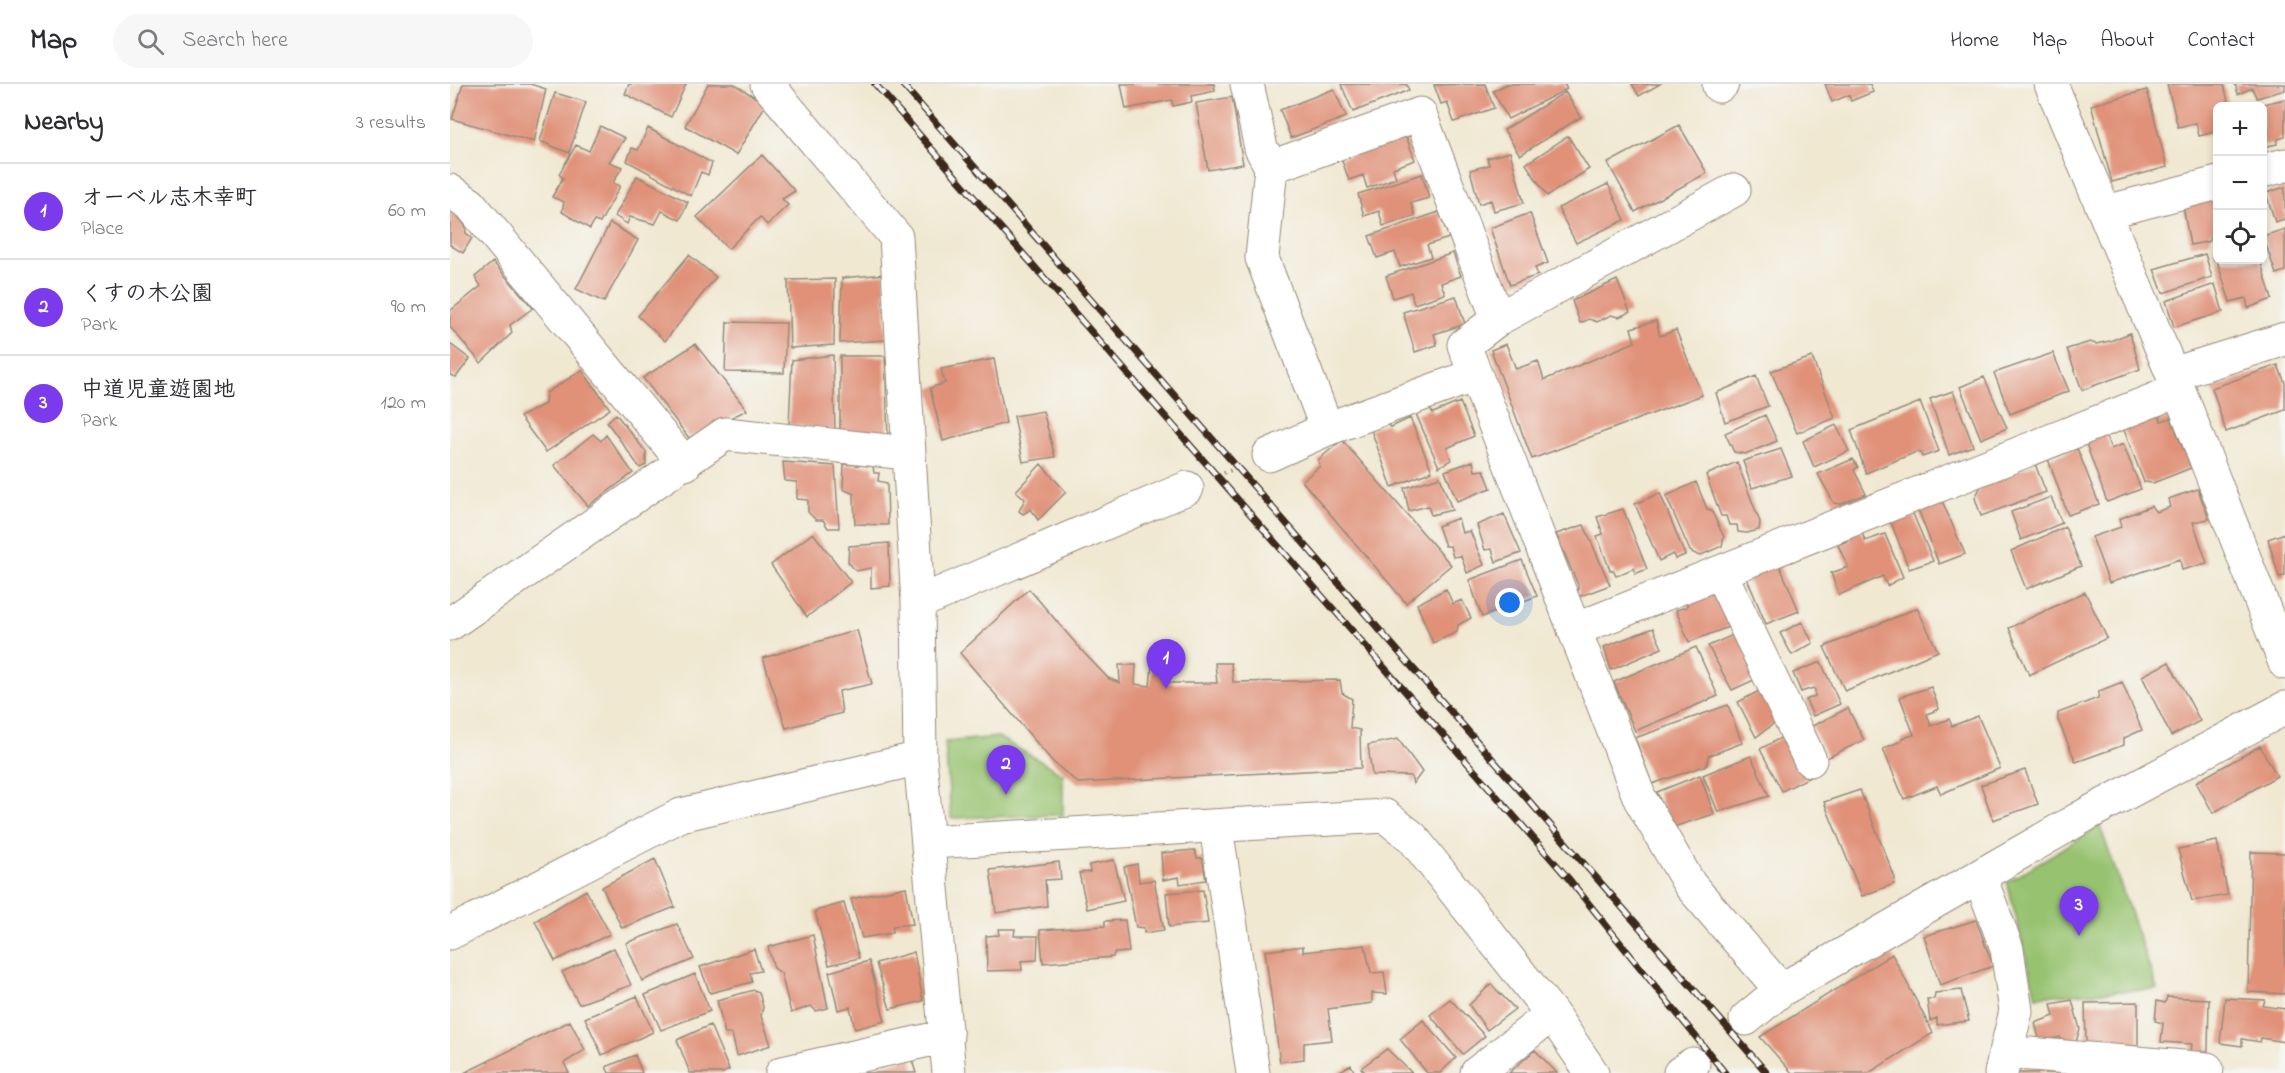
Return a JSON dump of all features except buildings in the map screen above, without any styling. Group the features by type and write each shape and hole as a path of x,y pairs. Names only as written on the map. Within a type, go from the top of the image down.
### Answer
{"street":[{"path":"767,84 896,237 907,453 918,603 920,758 930,842 949,1073"},
{"path":"1247,84 1261,148 1271,167 1262,258 1327,429"},
{"path":"2051,84 2176,382 2285,663"},
{"path":"1271,167 1420,114 1498,319"},
{"path":"2267,170 2285,165"},
{"path":"2106,212 2213,184"},
{"path":"1734,190 1498,319 1464,345 1640,799 1690,885 1781,990"},
{"path":"450,191 470,204 685,464"},
{"path":"1574,630 2285,339"},
{"path":"1269,455 1327,429 1475,375"},
{"path":"450,624 685,464 725,434 907,453"},
{"path":"918,603 1187,488"},
{"path":"1720,572 1810,760"},
{"path":"1746,1019 1781,990 2091,812 2285,708"},
{"path":"450,933 681,815 920,758"},
{"path":"930,842 1385,816 1412,837 1552,1014 1592,1073"},
{"path":"1216,827 1253,1073"},
{"path":"1980,877 2007,949 2016,1011 2004,1062 2207,1069"},
{"path":"1477,1073 1552,1014"},
{"path":"782,1073 947,1036"}],"path":[{"path":"1187,488 1269,455"}],"green space":[{"path":"998,737 1063,774 1063,815 951,818 945,742"},
{"path":"2100,826 2157,989 2036,996 2007,882"}],"railway":[{"path":"875,84 1568,878 1725,1073"},
{"path":"902,84 1767,1073"}],"place":[{"name":"オーベル志木幸町","path":"1166,689"},
{"name":"くすの木公園","path":"1006,795"},
{"name":"中道児童遊園地","path":"2079,936"}]}
